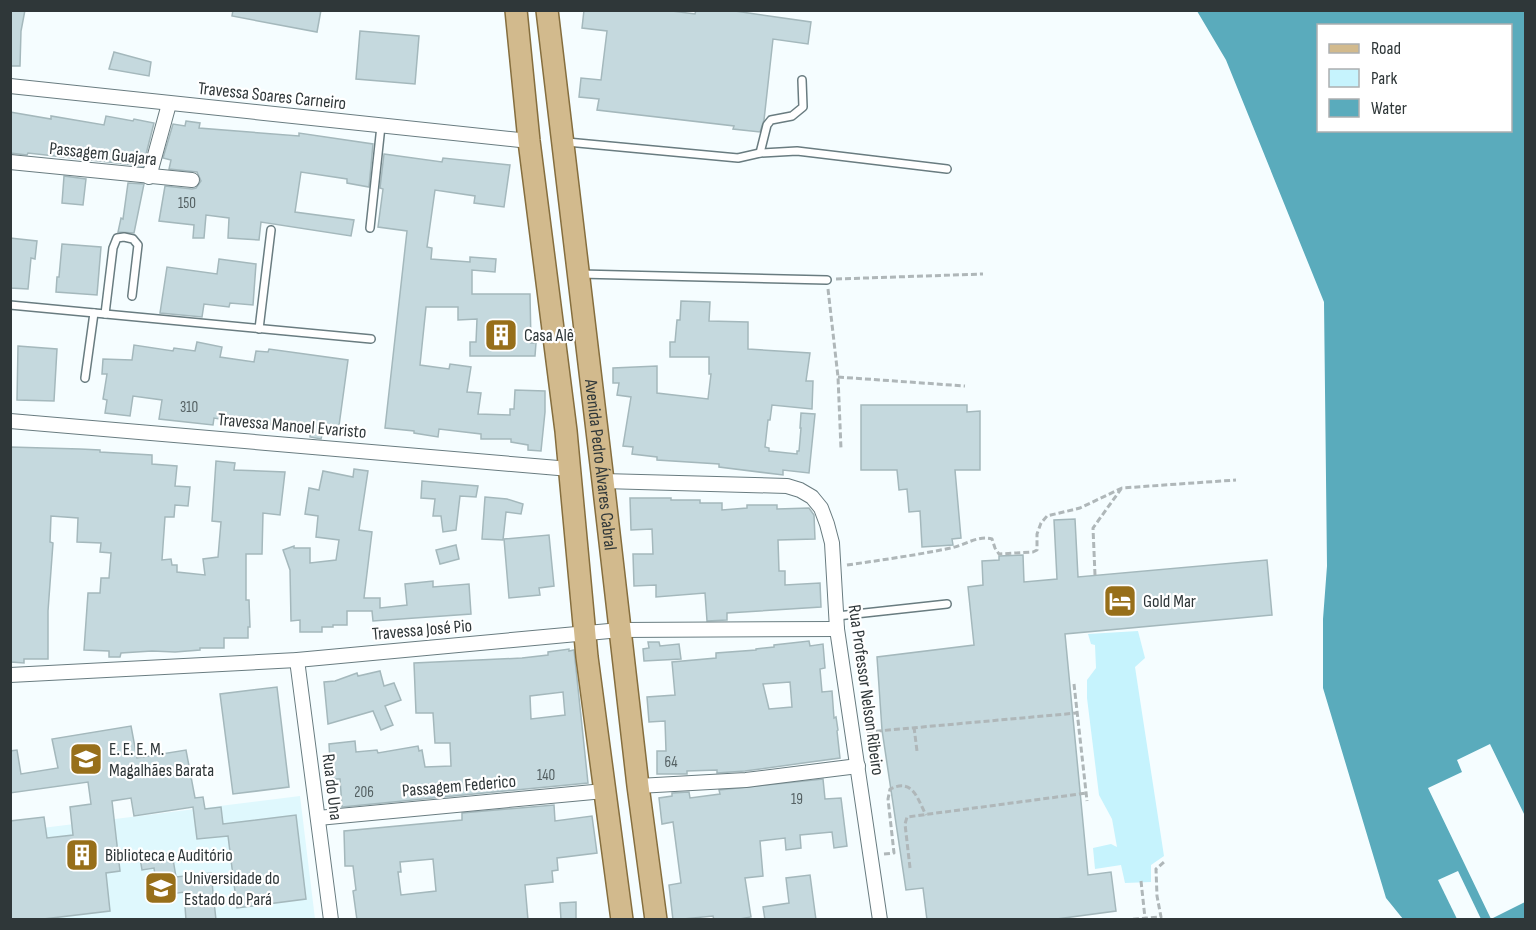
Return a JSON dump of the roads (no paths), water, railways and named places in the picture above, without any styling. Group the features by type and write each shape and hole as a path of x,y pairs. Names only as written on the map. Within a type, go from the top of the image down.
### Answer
{"main road":[{"name":"Avenida Pedro Álvares Cabral","path":"516,10 529,141 566,431 585,633 622,920"},
{"name":"Avenida Pedro Álvares Cabral","path":"547,10 638,786 656,920"},
{"path":"566,431 575,446 583,475 590,480 603,481"}],"street":[{"name":"Travessa Soares Carneiro","path":"10,87 529,141"},
{"path":"149,177 169,104"},
{"name":"Passagem Guajara","path":"10,162 192,180"},
{"name":"Travessa Manoel Evaristo","path":"10,421 570,469"},
{"name":"Rua Professor Nelson Ribeiro","path":"603,481 787,486 812,497 821,508 827,524 834,567 837,622 880,920"},
{"name":"Travessa José Pio","path":"10,675 297,660 620,630 837,622"},
{"name":"Rua do Una","path":"297,660 331,920"},
{"path":"638,786 746,780 858,766"},
{"name":"Passagem Federico","path":"318,818 604,791"}],"lane":[{"path":"760,153 767,125 771,120 792,116 802,107 802,80"},
{"path":"369,228 381,126"},
{"path":"561,142 723,158 797,151 947,169"},
{"path":"259,329 271,230"},
{"path":"105,314 113,248 117,238 133,239 138,245 132,296"},
{"path":"578,274 827,280"},
{"path":"10,305 370,339"},
{"path":"85,378 94,313"},
{"path":"837,622 947,604"}],"water":[{"path":"1197,11 1525,11 1525,919 1403,919 1386,898 1323,688 1323,619 1327,566 1324,302 1226,60"}],"place":[{"name":"Casa Alê","path":"501,335"},
{"name":"Gold Mar","path":"1120,601"},
{"name":"E. E. E. M. Magalhães Barata","path":"86,759"},
{"name":"Biblioteca e Auditório","path":"82,855"},
{"name":"Universidade do Estado do Pará","path":"161,888"}]}
